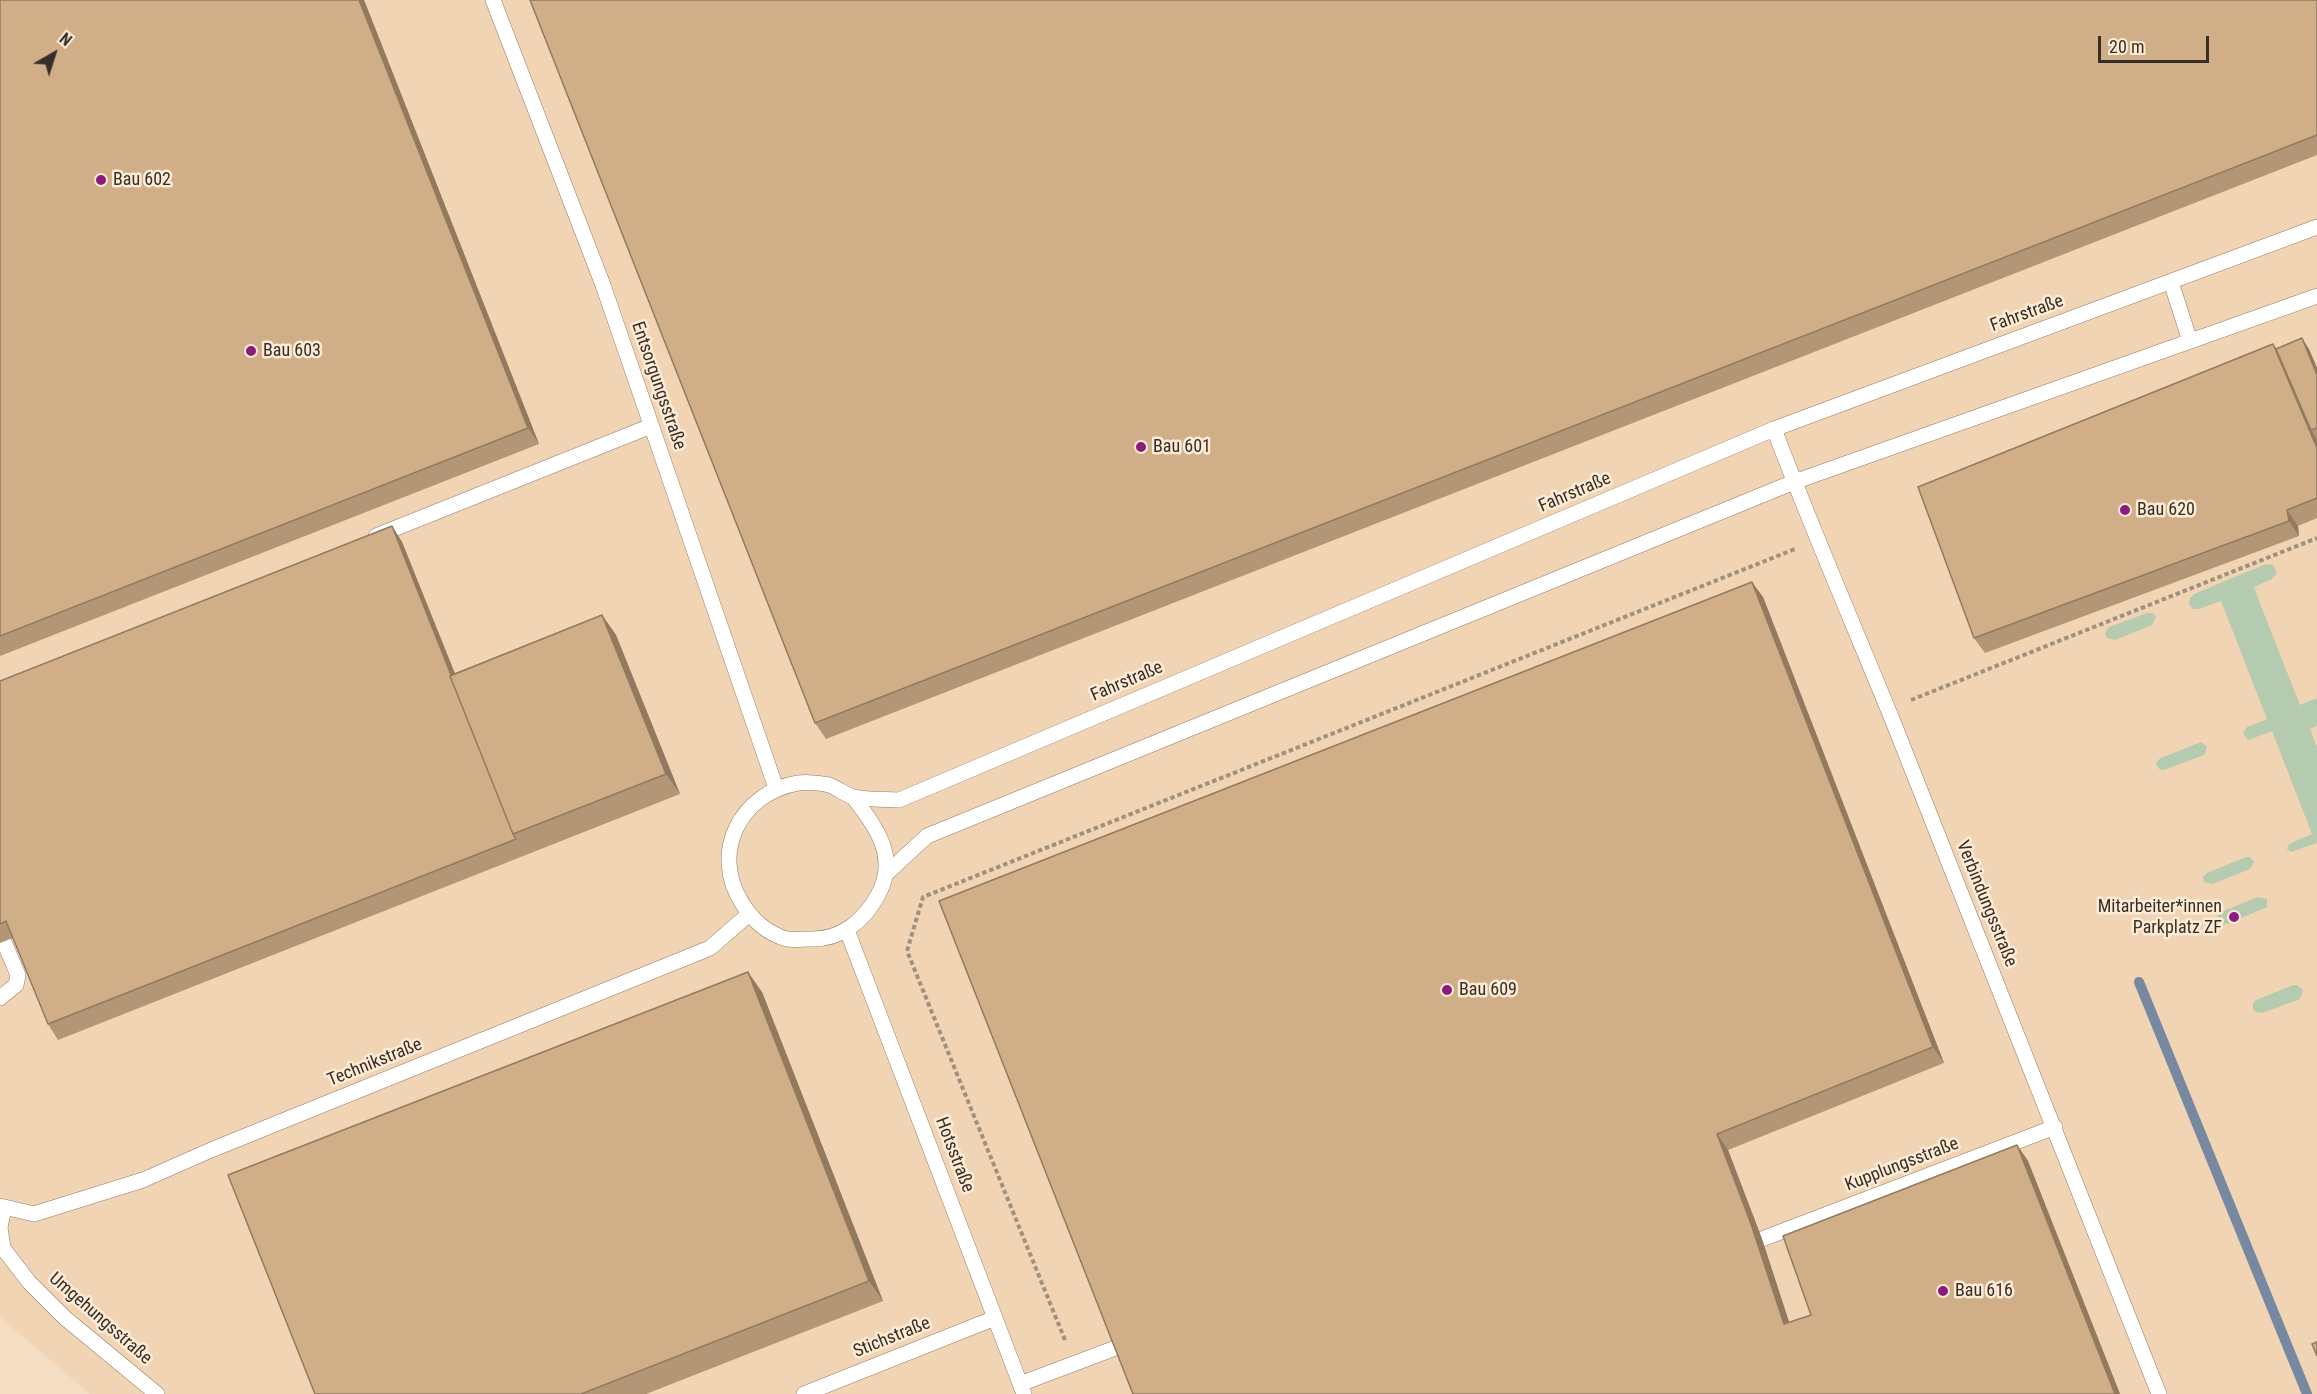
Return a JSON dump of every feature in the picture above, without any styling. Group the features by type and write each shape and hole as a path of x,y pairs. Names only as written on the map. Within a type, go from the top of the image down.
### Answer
{"lane":[{"name":"Entsorgungsstraße","path":"493,0 603,285 776,788"},
{"name":"Fahrstraße","path":"853,797 899,800 1774,429 2317,227"},
{"path":"2171,282 2190,341"},
{"path":"886,874 927,836 1794,482 2317,296"},
{"path":"364,540 651,426"},
{"name":"Verbindungsstraße","path":"1774,429 2055,1127 2159,1394"},
{"path":"801,782 828,785 853,797 874,824 885,846 886,874 882,888 869,912 847,930 822,940 788,939 762,927 748,914 732,889 728,861 732,834 746,811 776,788 801,782"},
{"name":"Technikstraße","path":"2,1207 34,1214 143,1180 211,1150 710,948 748,914"},
{"name":"Hotsstraße","path":"847,930 1022,1389"},
{"path":"1,993 16,985 18,975 4,942"},
{"name":"Kupplungsstraße","path":"1762,1239 2055,1127"},
{"name":"Umgehungsstraße","path":"2,1207 0,1227 3,1248 29,1282 65,1318 157,1394"},
{"name":"Stichstraße","path":"804,1394 995,1318"},
{"path":"1022,1389 1074,1364 1118,1347"}],"path":[{"path":"1887,709 2317,538"},
{"path":"1074,1364 907,951 923,897 1817,540"}],"shaded area":[{"path":"0,0 2317,0 2317,1394 90,1394 0,1317"}],"green space":[{"path":"2266,564 2273,565 2277,573 2272,579 2254,587 2259,601 2300,705 2317,698 2317,726 2310,729 2317,747 2317,843 2291,852 2287,849 2289,844 2312,834 2272,731 2248,740 2243,733 2247,727 2267,719 2221,601 2199,609 2193,609 2189,604 2194,594"},
{"path":"2147,613 2153,613 2156,617 2152,625 2115,640 2107,638 2105,633 2109,627"},
{"path":"2201,742 2207,747 2204,755 2167,769 2158,768 2156,762 2161,758"},
{"path":"2250,857 2254,862 2250,869 2212,884 2204,882 2203,877 2207,873"},
{"path":"2258,897 2267,899 2267,907 2227,924 2219,922 2217,917 2221,912"},
{"path":"2293,985 2303,990 2300,999 2262,1013 2253,1009 2253,1003 2256,1000"}],"building":[{"name":"Bau 603","path":"0,0 359,0 528,428 0,636"},
{"name":"Bau 601","path":"530,0 2317,0 2317,135 815,723"},
{"path":"2302,338 2317,375 2317,428 2311,430 2276,349"},
{"name":"Bau 620","path":"2273,344 2317,448 2317,498 2287,510 2289,521 1974,638 1918,487"},
{"path":"392,526 516,839 48,1024 6,921 0,924 0,681"},
{"name":"Bau 609","path":"1752,582 1933,1047 1717,1134 1751,1224 1784,1324 1811,1315 1783,1236 2017,1145 2115,1394 1133,1394 939,901"},
{"path":"602,615 666,774 513,834 450,676"},
{"path":"748,972 869,1281 581,1394 315,1394 228,1175"},
{"path":"2317,1342 2317,1356 2312,1344"}],"waterway":[{"path":"2139,982 2307,1394"}],"place":[{"name":"Bau 602","path":"101,180"},
{"name":"Bau 603","path":"251,351"},
{"name":"Bau 601","path":"1141,447"},
{"name":"Bau 620","path":"2125,510"},
{"name":"Mitarbeiter*innen Parkplatz ZF","path":"2234,917"},
{"name":"Bau 609","path":"1447,990"},
{"name":"Bau 616","path":"1943,1291"}]}
